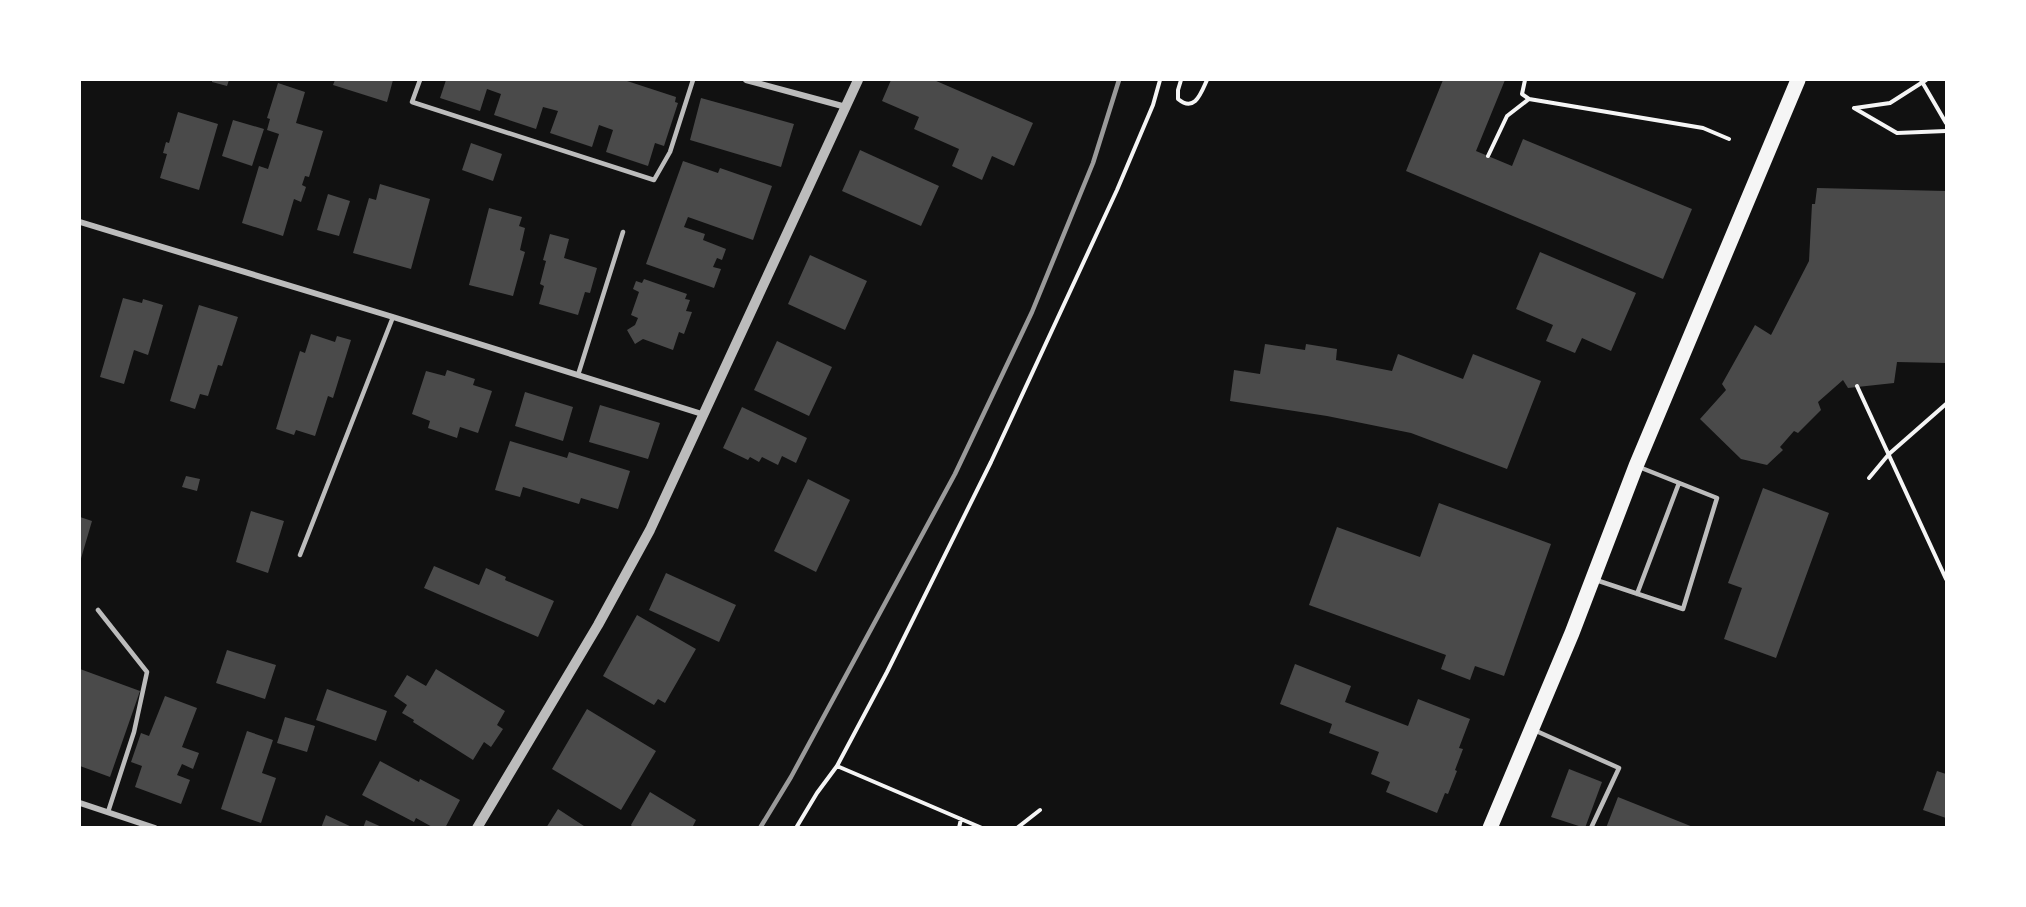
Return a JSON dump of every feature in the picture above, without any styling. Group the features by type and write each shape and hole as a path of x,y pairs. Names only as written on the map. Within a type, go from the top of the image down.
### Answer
{"main road":[{"path":"1490,828 1593,579 1636,466 1798,80"}],"street":[{"path":"746,80 846,107"},
{"path":"477,828 625,578 650,530 858,80"},
{"path":"80,222 702,414"},
{"path":"80,803 155,828"}],"lane":[{"path":"420,80 412,102 654,180 670,152 693,80"},
{"path":"578,375 623,232"},
{"path":"300,555 393,317"},
{"path":"1593,579 1683,609 1717,498 1636,466"},
{"path":"1637,594 1679,483"},
{"path":"98,610 147,672 134,732 108,812"},
{"path":"1532,729 1618,768 1591,828"}],"path":[{"path":"796,828 837,766 887,672 991,462 1117,190 1153,105 1160,80"},
{"path":"1181,80 1178,90 1179,99 1184,104 1190,105 1195,104 1200,97 1207,80"},
{"path":"1525,80 1522,94 1529,99 1703,128 1729,139"},
{"path":"1947,123 1923,80 1890,103 1854,108 1896,133 1947,132"},
{"path":"1488,156 1507,116 1529,99"},
{"path":"1857,386 1947,579"},
{"path":"1869,478 1889,454 1947,405"},
{"path":"837,766 982,828"},
{"path":"1017,828 1040,810"},
{"path":"959,828 961,819"}],"building":[{"path":"212,80 229,80 227,86 212,82"},
{"path":"335,80 393,80 387,102 333,85"},
{"path":"446,80 624,80 676,97 675,102 678,103 664,146 655,143 648,166 606,152 613,130 599,125 592,147 550,133 558,111 543,107 536,129 494,115 501,94 487,89 480,111 440,98"},
{"path":"891,80 934,80 1033,123 1014,166 992,156 982,180 952,166 959,149 914,129 919,117 882,101"},
{"path":"1443,80 1505,80 1476,151 1512,166 1523,139 1692,209 1663,279 1406,171"},
{"path":"278,83 305,92 296,123 323,131 309,177 305,176 302,185 306,187 301,202 294,199 283,236 242,223 259,166 268,169 279,134 267,130 270,119 267,118"},
{"path":"701,98 794,124 781,167 690,140"},
{"path":"178,112 218,124 199,190 160,178 167,154 163,153 166,142 169,143"},
{"path":"233,120 264,129 252,166 222,156"},
{"path":"471,143 502,154 493,181 462,170"},
{"path":"860,150 939,186 921,226 842,191"},
{"path":"683,161 718,173 720,168 772,186 753,240 688,217 684,227 705,234 703,240 726,249 722,260 717,258 713,267 721,269 714,288 646,264"},
{"path":"380,184 430,199 411,269 353,253 369,198 376,200"},
{"path":"1817,188 1946,191 1946,363 1897,362 1894,383 1848,388 1843,380 1818,402 1821,410 1798,433 1794,431 1780,447 1783,450 1767,465 1741,459 1700,419 1726,390 1722,384 1755,325 1771,335 1809,261 1812,204 1815,204"},
{"path":"328,194 350,201 339,236 317,230"},
{"path":"489,208 522,217 519,226 525,228 520,250 525,252 513,296 469,285"},
{"path":"550,234 569,239 564,258 597,268 590,293 585,292 578,315 539,304 544,286 540,284 546,261 543,260"},
{"path":"1540,252 1636,293 1611,351 1582,338 1575,353 1546,341 1553,325 1516,309"},
{"path":"810,255 867,281 845,330 788,304"},
{"path":"644,279 687,294 685,299 690,300 686,311 692,312 684,334 679,332 673,350 643,339 635,344 627,330 635,325 638,318 631,315 639,292 633,289 636,281 642,283"},
{"path":"123,298 142,303 143,299 163,305 148,355 134,350 124,384 100,377"},
{"path":"199,305 238,317 222,366 218,365 208,396 200,394 195,409 170,401"},
{"path":"311,334 335,342 337,336 351,340 333,398 328,396 315,436 296,430 294,435 276,429 300,351 305,353"},
{"path":"777,341 832,367 809,416 754,390"},
{"path":"1265,344 1305,350 1306,344 1337,349 1336,360 1392,371 1398,354 1463,379 1473,354 1541,381 1507,469 1411,433 1327,416 1230,401 1234,370 1260,374"},
{"path":"447,370 475,379 473,385 492,391 478,433 460,427 457,438 428,428 430,421 412,414 426,371 445,376"},
{"path":"525,392 573,407 563,441 515,426"},
{"path":"600,405 660,423 648,459 589,442"},
{"path":"742,407 807,438 796,463 782,456 778,465 762,457 759,462 750,457 748,460 723,448"},
{"path":"510,441 567,458 569,452 630,471 618,509 581,498 579,504 523,487 520,497 495,490"},
{"path":"186,476 200,479 197,491 182,487"},
{"path":"808,479 850,500 816,572 774,551"},
{"path":"1763,488 1829,513 1776,658 1724,639 1742,588 1728,583"},
{"path":"1439,503 1551,544 1504,676 1475,666 1470,680 1441,669 1446,655 1309,605 1337,527 1420,557"},
{"path":"251,511 284,521 268,573 236,562"},
{"path":"80,517 92,521 80,562"},
{"path":"434,566 479,585 486,568 506,577 505,580 554,601 538,637 424,588"},
{"path":"666,573 736,605 719,642 649,610"},
{"path":"637,615 696,649 665,703 658,699 654,705 603,676"},
{"path":"227,650 276,665 265,699 216,683"},
{"path":"1295,664 1351,686 1345,702 1408,726 1418,699 1470,719 1459,748 1463,749 1455,770 1457,771 1437,813 1386,792 1390,782 1371,774 1379,752 1329,733 1332,724 1280,704"},
{"path":"80,669 140,691 110,777 80,766"},
{"path":"436,669 505,711 497,725 503,729 491,747 484,742 473,760 413,722 414,720 402,713 407,705 394,696 407,675 426,686"},
{"path":"327,689 387,711 376,741 316,720"},
{"path":"165,696 197,708 182,747 199,753 193,769 182,764 177,775 190,780 181,804 135,787 142,766 131,762 141,733 149,736"},
{"path":"587,709 656,751 621,810 552,769"},
{"path":"285,717 315,726 307,752 277,743"},
{"path":"247,731 273,740 262,773 276,778 261,823 221,809"},
{"path":"380,761 460,800 445,828 434,828 416,818 414,822 362,795"},
{"path":"1569,769 1602,782 1585,828 1551,817"},
{"path":"1937,771 1946,774 1946,818 1923,810"},
{"path":"650,792 696,820 692,828 633,828 631,825"},
{"path":"1618,797 1693,827 1693,828 1606,828"},
{"path":"558,809 587,828 546,828"},
{"path":"326,815 354,828 321,828"},
{"path":"366,820 384,828 363,828"}],"railway":[{"path":"760,828 791,777 955,474 1032,312 1093,163 1119,80"}]}
